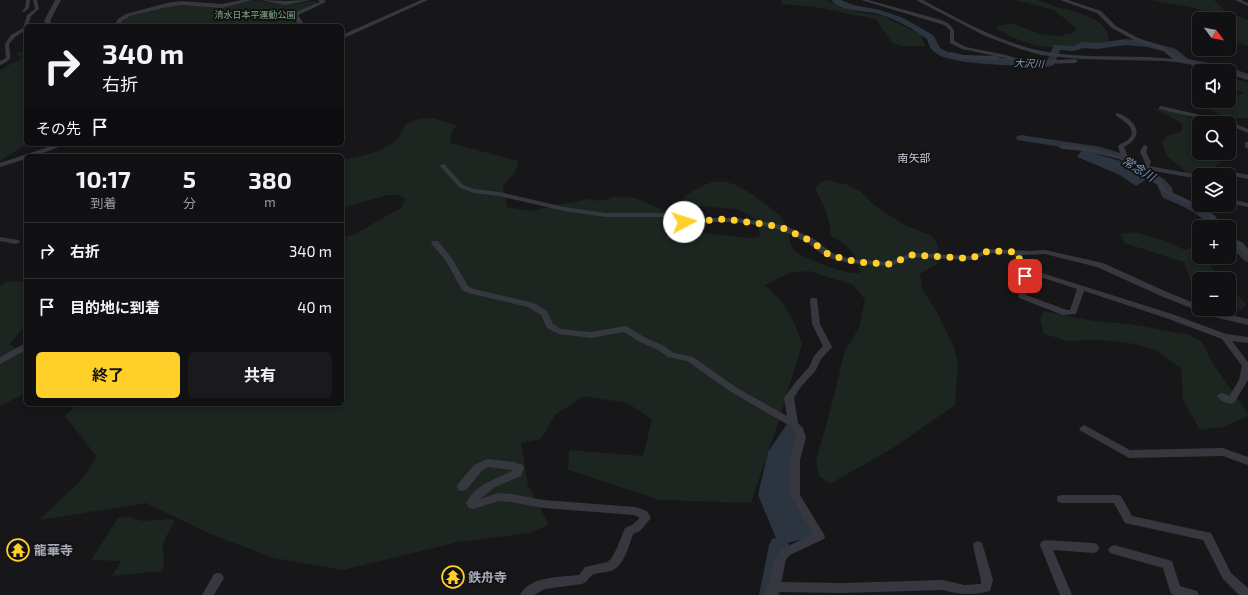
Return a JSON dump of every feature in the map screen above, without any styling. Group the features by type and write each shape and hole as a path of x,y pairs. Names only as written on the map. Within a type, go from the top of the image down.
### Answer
{"street":[{"path":"24,11 27,8 28,0"},
{"path":"27,24 30,15 37,10 35,0"},
{"path":"48,24 48,18 58,0"},
{"path":"118,24 120,20 128,15 167,5 181,3 222,6 249,0"},
{"path":"263,0 285,3 308,0"},
{"path":"300,24 295,14 323,2 321,0"},
{"path":"344,36 425,0"},
{"path":"863,0 946,24 952,30 952,42 960,47 997,54 1013,59"},
{"path":"919,0 1008,44 1032,51 1073,57 1179,60 1197,64"},
{"path":"1063,0 1099,12 1114,27 1136,39 1164,49 1179,60"},
{"path":"1237,0 1248,5"},
{"path":"0,63 7,61 9,54 7,44 10,39 24,30"},
{"path":"951,54 964,57 1013,59 1039,63 1075,61 1073,57"},
{"path":"1236,74 1248,78"},
{"path":"1161,108 1197,116"},
{"path":"1118,115 1129,122 1135,135 1133,139 1121,146 1126,157 1123,159"},
{"path":"1236,126 1248,131"},
{"path":"32,154 58,146"},
{"path":"1140,167 1148,162 1143,152 1145,147"},
{"path":"1062,148 1084,149 1123,159 1140,167 1159,183 1165,191 1207,212 1215,220"},
{"path":"0,164 24,156"},
{"path":"443,166 461,186 473,191 499,194 564,209 606,215 664,215 684,222 725,219 770,225 783,228 811,241 829,255 857,262 890,264 912,255 972,258 988,251 1052,253 1100,265 1192,305"},
{"path":"1140,167 1192,176"},
{"path":"1236,175 1248,177"},
{"path":"1236,202 1248,205"},
{"path":"0,239 16,242"},
{"path":"1236,242 1248,252"},
{"path":"435,243 449,260 465,288 471,291 531,305 544,313 550,326 560,331 592,335 625,329 671,355 690,359 734,390 793,424 800,431 801,437 796,460 796,495 820,536 786,552 779,560 771,591 943,585 956,589 980,590 986,587 987,580 978,546"},
{"path":"1239,244 1248,244"},
{"path":"1017,252 1025,276 1026,288 1022,296 1066,313 1073,312 1081,288"},
{"path":"1023,269 1169,316 1225,337 1248,340"},
{"path":"793,424 789,398 797,386 813,368 817,358 828,347 816,324 814,300"},
{"path":"1221,316 1248,322"},
{"path":"1222,396 1231,401 1238,392 1246,370 1246,366 1225,337"},
{"path":"0,361 24,347"},
{"path":"1084,429 1129,454 1223,452 1248,460"},
{"path":"462,487 478,468 488,463 514,466 519,468 517,473 496,482 473,498 471,503 473,505 499,497 512,498 543,504 635,511 643,514 646,518 636,528 630,531 622,550 615,562 610,566 589,570 582,579 552,582 540,585 526,595"},
{"path":"1062,499 1116,499 1129,520 1207,536 1227,576 1247,595"},
{"path":"1066,595 1045,545 1094,548"},
{"path":"1114,550 1168,564 1175,590 1193,595"},
{"path":"208,595 218,578"}],"green space":[{"name":"清水日本平運動公園","path":"254,0 284,5 314,1 318,3 289,15 296,24 120,24 125,18 165,6 179,5 218,7"},
{"path":"781,0 825,0 857,12 883,16 922,35 925,46 902,46 892,43 876,19 814,7 782,4"},
{"path":"1015,0 1039,0 1088,16 1102,25 1107,31 1109,39 1101,48 1069,48 1047,47 1027,43 1014,38 997,29 998,25 1015,24 1040,34 1058,36 1073,33 1077,29 1054,10"},
{"path":"1150,0 1214,0 1228,12 1205,12 1195,8"},
{"path":"1236,15 1248,20 1248,46 1236,42"},
{"path":"24,51 24,57 18,56 16,53"},
{"path":"24,57 24,145 0,161 0,70"},
{"path":"1236,79 1248,83 1248,118 1222,116 1208,108 1236,108 1236,96 1244,93 1236,90"},
{"path":"1153,108 1177,112 1192,118 1192,160 1223,160 1214,168 1192,168 1192,174 1186,172 1166,155 1162,142 1168,135 1181,132 1183,126 1180,122"},
{"path":"433,118 456,125 451,135 450,143 519,161 515,172 503,185 507,207 530,211 588,199 600,201 615,197 635,198 663,210 693,230 712,234 750,238 761,236 754,218 737,209 685,205 677,202 689,193 710,183 728,183 749,192 779,215 786,224 792,247 798,253 804,257 835,269 850,273 860,273 856,259 851,250 831,236 826,211 815,189 819,183 828,180 848,185 861,192 873,204 904,225 932,236 938,245 937,264 920,274 922,289 938,314 954,347 958,365 955,405 896,446 830,484 819,476 816,461 845,350 859,328 865,300 853,285 809,271 790,273 765,285 782,302 795,324 802,344 778,423 751,503 660,500 568,470 569,450 643,456 652,419 627,403 584,396 555,415 541,439 521,443 528,485 549,525 529,533 458,542 343,570 274,558 210,534 146,503 39,520 80,481 97,457 65,416 76,406 344,406 344,237 355,234 402,207 405,200 399,195 388,195 344,207 344,160 370,154 388,146 401,134 405,125 419,119"},
{"path":"1135,232 1162,240 1185,250 1192,247 1192,264 1211,264 1211,267 1216,272 1192,272 1192,285 1184,262 1124,243 1121,234"},
{"path":"7,281 24,282 24,326 9,345 24,350 24,394 0,406 0,286"},
{"path":"1236,293 1246,304 1242,310 1236,308"},
{"path":"1044,311 1093,321 1130,324 1190,335 1202,342 1212,362 1248,416 1223,427 1200,430 1183,400 1181,368 1156,350 1135,344 1102,340 1068,341 1044,334 1040,320"},
{"path":"129,517 143,521 171,519 175,522 163,545 163,571 112,576 121,561 91,560 118,518"}],"water":[{"path":"1082,150 1124,162 1147,179 1136,186 1120,175 1077,157"},
{"path":"787,424 798,431 793,495 817,536 779,545 758,495 768,452"}],"waterway":[{"name":"大沢川","path":"835,0 852,7 874,10 913,26 931,38 934,47 937,50 947,55 962,59 1047,64 1051,63 1057,47 1076,48 1082,45 1097,46 1126,42 1147,44 1173,51 1185,61 1223,68 1248,77"},
{"name":"常念川","path":"1021,138 1101,150 1129,159 1161,182 1166,188 1167,195 1186,204 1210,220"},
{"name":"常念川","path":"1236,245 1248,258"},
{"path":"769,595 779,545"}],"place":[{"name":"龍華寺","path":"18,550"},
{"name":"鉄舟寺","path":"453,577"}],"district":[{"name":"南矢部","path":"914,157"}],"route":[{"path":"684,222 725,219 770,225 783,228 793,234 811,241 829,255 849,261 874,264 890,264 912,255 972,258 988,251 1017,252 1025,276"}]}
